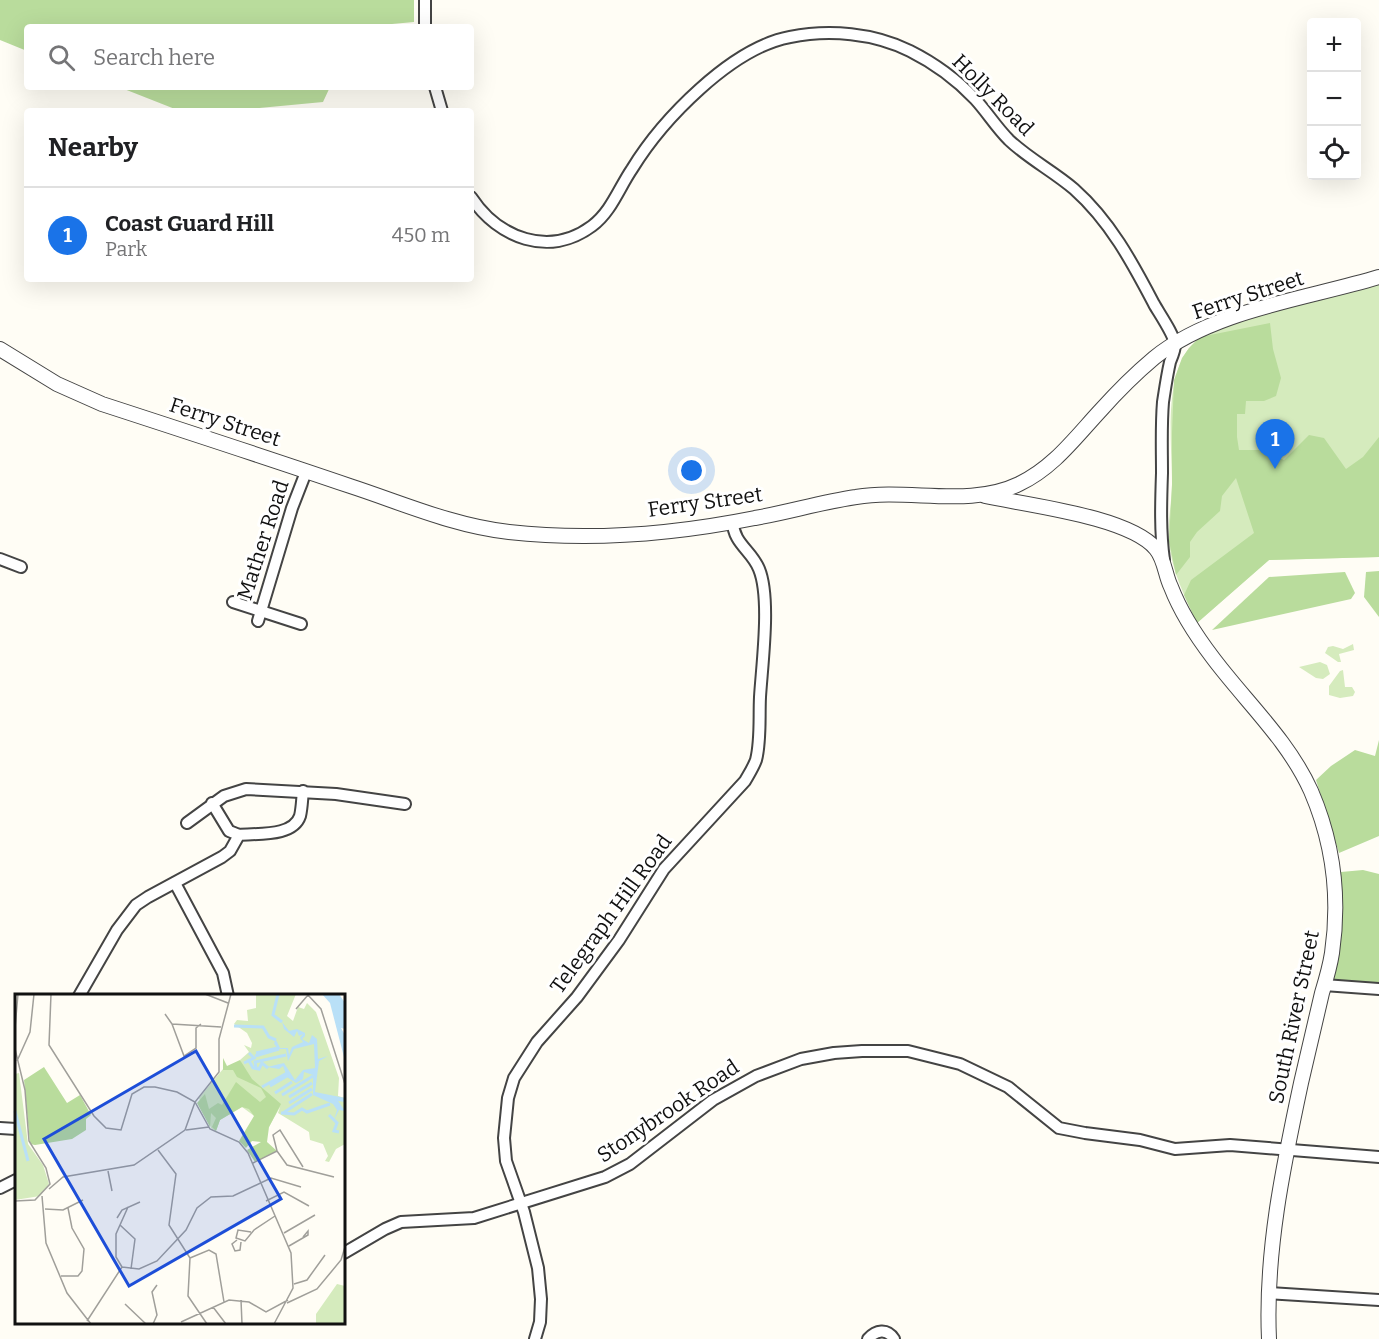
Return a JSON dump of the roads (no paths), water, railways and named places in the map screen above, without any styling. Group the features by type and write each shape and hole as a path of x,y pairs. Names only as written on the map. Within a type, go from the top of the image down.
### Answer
{"street":[{"path":"425,0 425,24"},
{"name":"Holly Road","path":"474,202 494,225 515,236 533,241 554,241 571,237 590,228 602,217 632,168 669,118 702,87 761,47 791,36 818,34 849,34 883,40 909,50 956,80 1013,143 1073,189 1091,206 1129,256 1175,344"},
{"path":"436,90 441,108"},
{"name":"Ferry Street","path":"0,349 57,384 88,399 439,517 505,532 616,534 733,522 860,496 978,495 1016,486 1045,469 1117,392 1156,357 1175,344 1198,331 1228,319 1379,277"},
{"name":"South River Street","path":"1175,344 1163,406 1161,505 1163,557 1170,587 1193,630 1290,753 1310,789 1319,812 1331,860 1335,897 1332,954 1301,1084 1272,1244 1268,1293 1269,1339"},
{"name":"Mather Road","path":"260,616 292,508 306,472"},
{"name":"South River Street","path":"978,495 1094,518 1118,525 1155,548 1166,569"},
{"name":"Telegraph Hill Road","path":"535,1339 540,1322 540,1284 520,1203 506,1161 504,1120 508,1098 514,1078 537,1042 577,997 620,940 664,869 745,781 756,759 764,622 763,585 759,568 735,536 733,522"},
{"path":"0,559 21,567"},
{"path":"233,602 260,616 301,624"},
{"path":"187,823 224,796 246,789 303,791 405,804"},
{"path":"212,803 229,831 239,835 286,830 293,826 300,815 303,791"},
{"path":"80,994 117,930 136,905 222,857 230,851 239,835"},
{"path":"175,883 223,973 228,994"},
{"path":"1324,985 1379,990"},
{"name":"Stonybrook Road","path":"345,1252 401,1222 474,1218 582,1185 616,1172 642,1156 713,1101 768,1070 822,1054 862,1051 915,1052 960,1064 1008,1087 1059,1128 1099,1136 1127,1137 1176,1149 1230,1144 1288,1151 1379,1157"},
{"path":"0,1128 15,1129"},
{"path":"0,1188 15,1180"},
{"path":"1268,1293 1379,1300"},
{"path":"868,1339 874,1333 881,1331 889,1333 894,1339"}],"place":[{"name":"Coast Guard Hill","path":"1275,469"}]}
